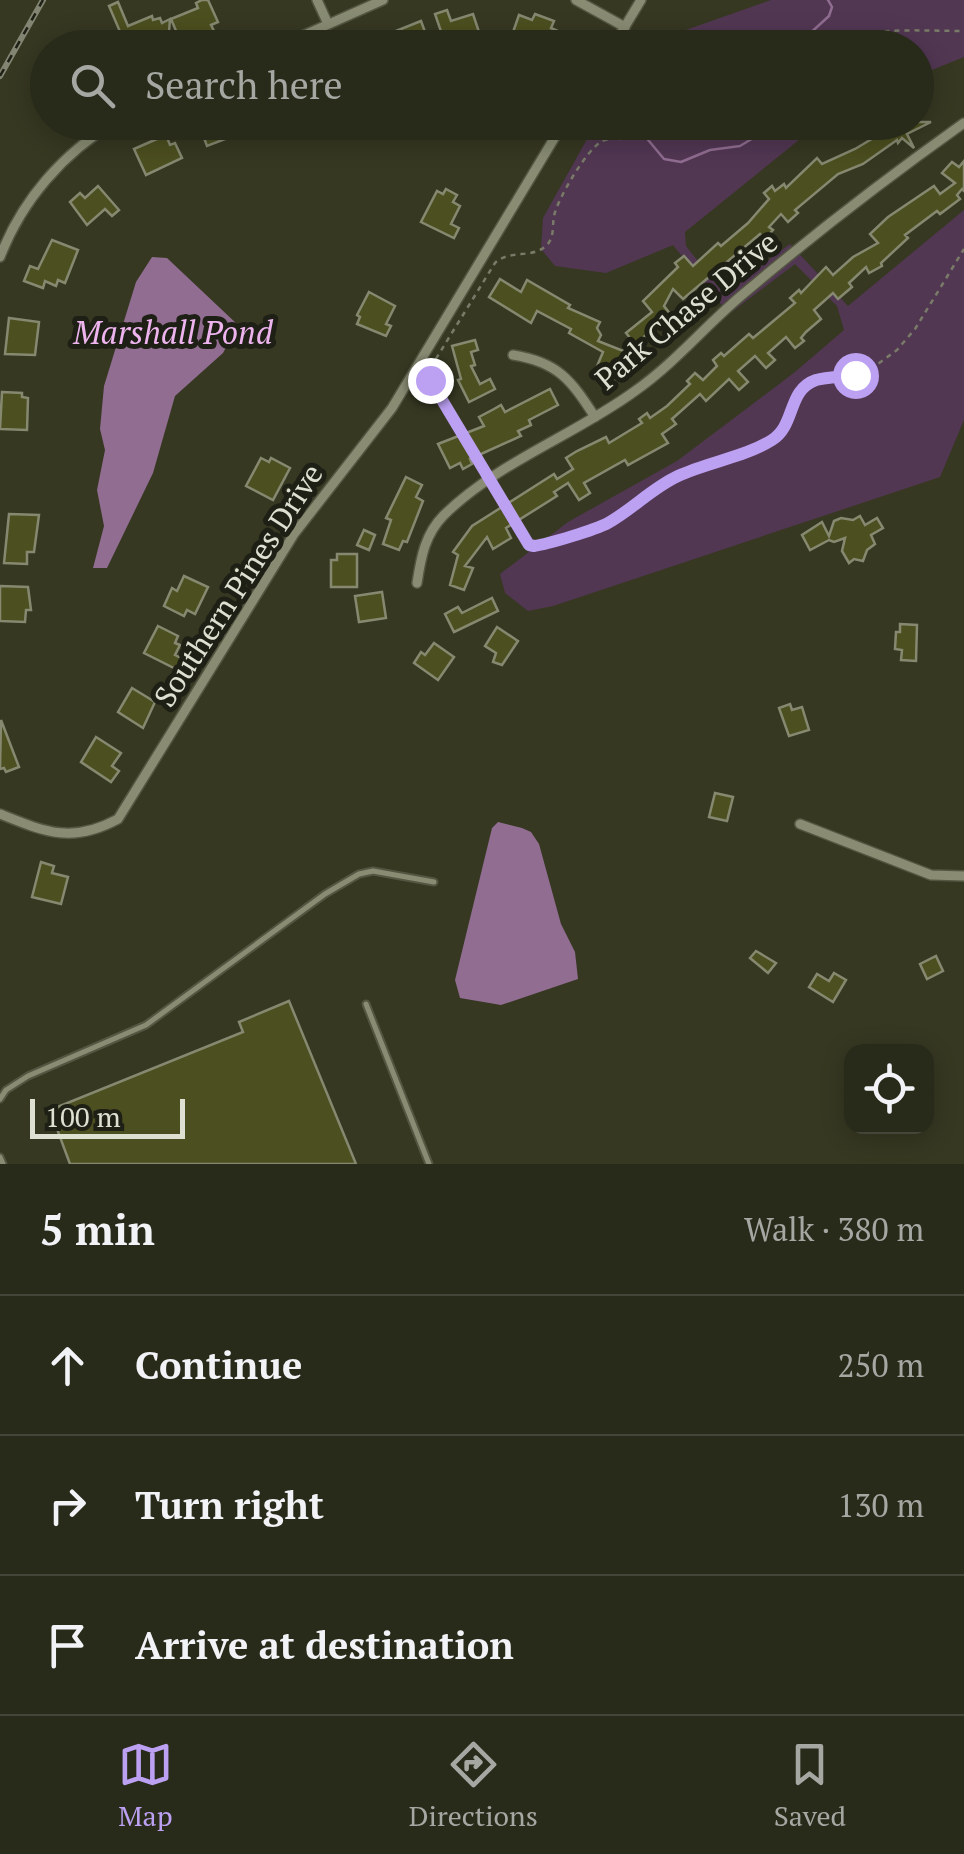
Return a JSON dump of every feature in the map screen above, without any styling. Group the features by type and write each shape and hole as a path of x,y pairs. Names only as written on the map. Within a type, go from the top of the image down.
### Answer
{"street":[{"path":"316,0 328,24"},
{"path":"315,30 383,0"},
{"path":"576,0 625,28 641,0"},
{"name":"Park Chase Drive","path":"416,583 424,544 441,518 470,492 596,417 673,362 738,299 865,193 964,123"},
{"path":"0,256 40,186 89,140"},
{"name":"Southern Pines Drive","path":"0,814 43,831 70,835 97,830 118,819 294,534 392,408 553,140"},
{"path":"512,355 542,360 572,381 596,417"},
{"path":"800,824 930,875 964,876"}],"lane":[{"path":"0,1099 12,1084 146,1025 325,894 359,874 374,871 434,882"},
{"path":"366,1004 429,1164"},
{"path":"0,1157 3,1164"}],"path":[{"path":"898,30 964,31"},
{"path":"607,140 594,147 559,202 552,238 546,246 534,253 504,255 495,263 428,370 430,380 529,545 542,545 606,524 680,474 768,443 781,434 793,401 803,387 817,380 872,369 897,350 915,329 964,249"}],"shaded area":[{"path":"771,0 964,0 964,57 934,69 934,30 686,30"},
{"path":"587,140 799,140 685,232 686,246 723,293 790,244 848,306 964,210 964,420 940,477 528,611 505,593 500,574 568,522 677,461 844,330 837,306 795,264 729,314 673,245 606,273 555,266 541,249 543,218"}],"water":[{"name":"Marshall Pond","path":"152,257 167,258 238,325 223,353 175,396 153,473 107,568 93,568 104,526 97,490 105,450 100,429 104,386 136,282"},
{"path":"498,822 531,832 539,844 561,924 575,952 578,979 501,1005 460,998 455,980 492,828"}],"building":[{"path":"208,0 218,22 211,25 214,30 176,30 171,19 198,8 196,3"},
{"path":"118,2 128,26 152,16 162,23 170,19 169,30 119,30 109,6"},
{"path":"447,10 451,21 473,14 478,30 441,30 435,14"},
{"path":"535,14 554,21 551,28 556,30 514,30 519,15 532,20"},
{"path":"421,21 424,30 398,30"},
{"path":"155,140 168,140 170,145 175,143 182,158 146,175 134,149"},
{"path":"870,140 897,140 863,164 838,174 795,210 798,213 788,222 781,214 769,227 773,230 765,239 760,234 683,299 673,289 664,306 671,315 635,344 626,333 652,312 643,301 678,267 675,263 684,256 693,266 718,243 721,246 769,199 764,193 772,186 775,191 784,184 786,188 817,158 822,164"},
{"path":"964,161 964,191 957,195 960,199 905,235 908,238 882,266 869,273 866,267 838,299 833,293 814,310 821,319 801,338 804,341 795,348 786,337 768,353 775,360 766,368 755,356 738,371 748,382 739,390 729,379 706,401 700,394 672,419 676,424 662,434 668,443 628,465 625,460 584,483 590,493 579,500 568,483 554,492 557,496 506,528 511,538 493,549 487,537 465,566 473,568 464,590 450,585 458,555 453,552 472,526 554,474 557,479 573,469 566,458 577,451 606,437 609,443 642,423 639,419 647,413 650,418 690,384 687,381 695,373 703,380 717,366 713,360 721,353 724,356 749,334 753,338 795,303 790,298 799,290 801,293 826,267 833,275 853,257 878,243 870,234 888,217 934,186 940,194 955,183 942,173 952,162 959,167"},
{"path":"98,186 119,210 112,216 105,209 87,225 70,202 80,193 85,198"},
{"path":"446,189 457,195 453,202 460,206 451,224 459,228 454,238 421,222 437,191 443,194"},
{"path":"52,240 78,250 65,283 58,280 56,286 45,281 43,288 24,281 30,266 38,269"},
{"path":"500,279 521,292 527,280 570,305 568,308 600,322 598,341 631,354 619,381 595,371 603,352 569,333 571,329 537,311 531,323 489,297"},
{"path":"369,292 395,306 386,324 391,326 386,336 357,324 357,315"},
{"path":"9,318 39,322 35,355 5,354"},
{"path":"475,340 478,350 471,352 475,365 471,366 480,384 490,379 495,389 469,402 458,380 461,379 452,346"},
{"path":"550,389 558,405 529,420 531,425 518,431 521,436 470,459 472,464 463,469 460,463 450,468 438,444 484,426 479,417 501,405 505,412"},
{"path":"2,392 22,393 22,397 28,398 27,430 0,429"},
{"path":"261,458 269,462 271,458 290,468 273,500 246,486"},
{"path":"406,477 422,485 416,497 423,501 407,542 403,541 399,550 383,544 391,520 386,518"},
{"path":"9,514 39,515 34,552 27,552 27,564 4,563"},
{"path":"860,516 865,525 877,518 883,528 871,535 875,544 867,550 863,561 854,559 849,563 842,551 845,538 829,540 810,550 802,535 822,522 829,536 834,521"},
{"path":"364,530 375,535 369,550 357,545"},
{"path":"337,554 357,554 357,587 331,587 331,560 337,560"},
{"path":"184,576 208,587 195,614 187,610 184,616 164,606 172,588 177,591"},
{"path":"0,586 28,587 31,610 26,610 25,622 0,621"},
{"path":"382,592 386,618 359,622 355,596"},
{"path":"492,598 498,611 454,632 445,614 458,607 462,613"},
{"path":"900,624 917,625 916,661 901,660 902,650 895,649"},
{"path":"158,626 178,636 175,643 180,645 175,655 183,659 178,670 144,653"},
{"path":"497,627 518,641 502,665 493,662 496,653 485,646"},
{"path":"434,643 454,657 438,680 414,663"},
{"path":"132,688 155,702 143,728 118,712"},
{"path":"790,704 792,710 802,707 809,730 789,736 779,708"},
{"path":"1,720 19,767 6,772 0,769"},
{"path":"96,737 121,753 112,766 119,771 111,782 81,762"},
{"path":"715,793 733,797 727,821 709,817"},
{"path":"41,862 54,866 52,873 68,877 61,904 32,897"},
{"path":"756,951 776,963 768,973 750,958"},
{"path":"936,956 943,971 927,979 920,964"},
{"path":"834,973 846,980 833,1002 809,987 817,974 829,981"},
{"path":"289,1001 356,1164 70,1164 50,1110 243,1032 239,1022"}],"waterway":[{"path":"814,30 829,16 832,7 828,0"},
{"path":"648,140 664,159 681,162 750,140"}],"railway":[{"path":"0,76 43,0"}],"route":[{"path":"430,380 529,545 534,546 606,524 680,474 768,443 781,434 793,401 803,387 817,380 855,375"}]}
